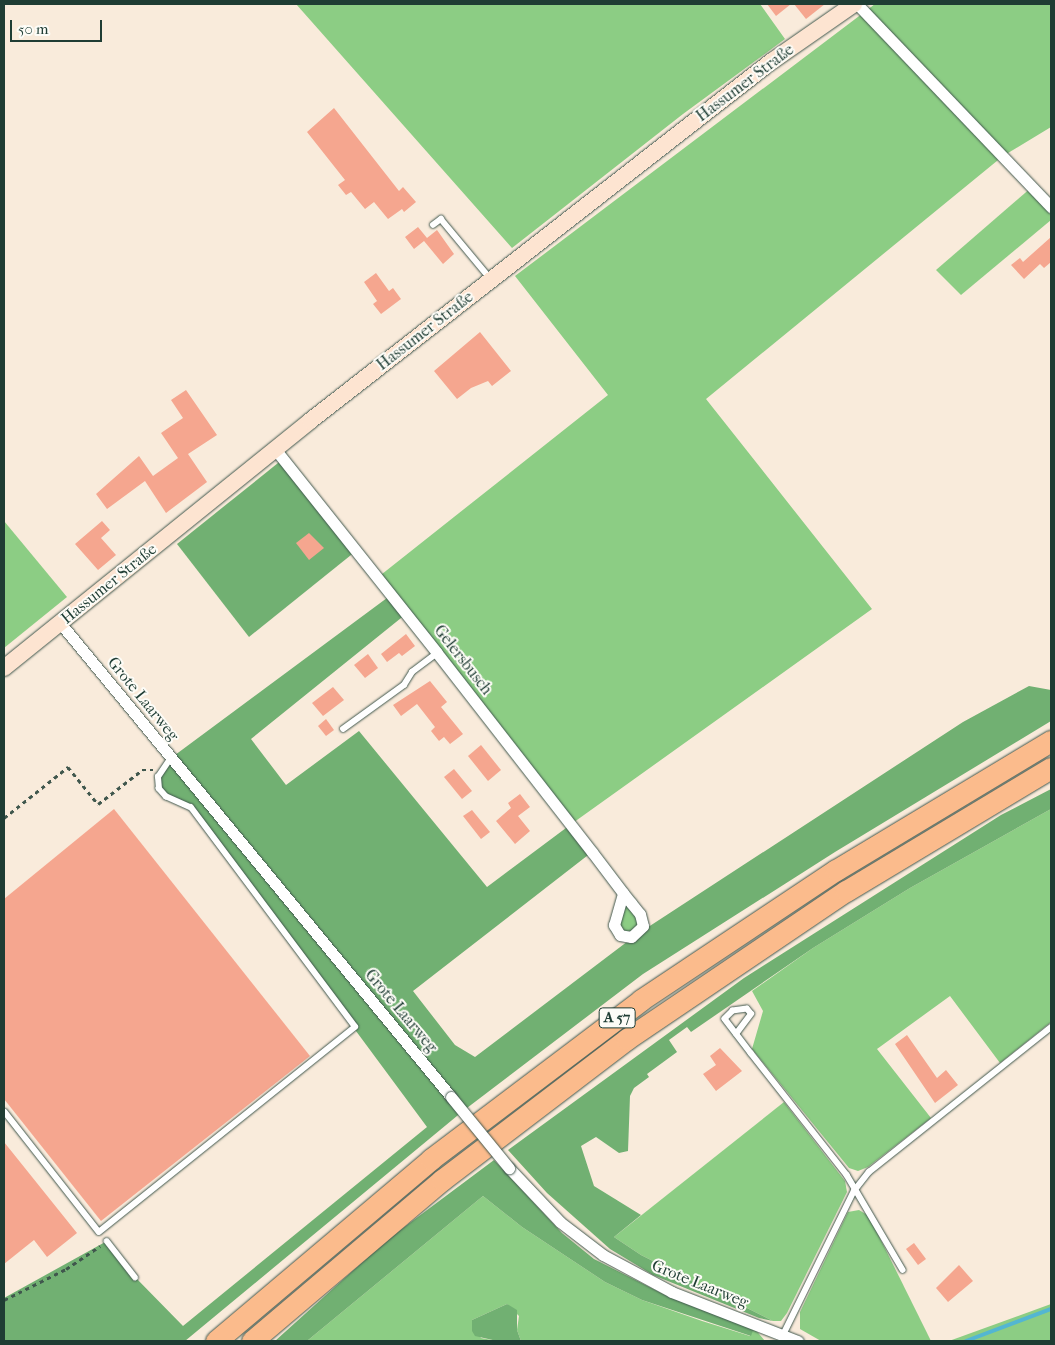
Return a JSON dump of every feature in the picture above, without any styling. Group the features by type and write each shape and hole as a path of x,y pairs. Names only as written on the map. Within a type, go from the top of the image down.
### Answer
{"highway":[{"name":"A 57","path":"216,1341 431,1158 641,1000 844,865 1051,741"},
{"name":"A 57","path":"252,1341 442,1180 627,1040 846,891 1051,768"}],"street":[{"name":"Hassumer Straße","path":"4,668 61,624 275,449 491,280 772,61 855,4 1051,207"},
{"name":"Gelersbusch","path":"275,449 437,653 623,893"},
{"name":"Grote Laarweg","path":"61,624 509,1168 560,1222 603,1255 672,1292 798,1341"}],"lane":[{"path":"433,225 441,219 491,280"},
{"path":"343,729 404,685 412,672 437,653"},
{"path":"5,1112 99,1232 355,1027 191,808 166,797 158,789 158,777 171,758"},
{"path":"736,1034 751,1014 747,1008 733,1011 726,1019 736,1034 847,1175 854,1191 871,1210 903,1270"},
{"path":"783,1334 854,1191 869,1172 1051,1027"},
{"path":"107,1241 135,1277"}],"path":[{"path":"4,818 68,767 98,804 142,770 164,769"},
{"path":"4,1300 66,1269 107,1241"}],"green space":[{"path":"296,4 760,4 785,39 683,114 512,248"},
{"path":"875,4 1051,4 1051,127 1003,156 706,399 872,609 570,825 377,578 608,395 515,276"},
{"path":"1032,187 1051,207 1051,220 961,295 936,270"},
{"path":"283,459 356,551 249,637 177,544"},
{"path":"4,521 67,597 4,648"},
{"path":"391,595 406,614 251,739 286,785 359,731 487,887 570,825 592,852 413,991 455,1045 475,1057 636,935 963,722 1029,686 1051,690 1051,721 835,852 643,974 463,1111 185,1341 4,1341 4,1298 107,1241 135,1277 183,1326 427,1127 191,808 166,797 159,789 158,777 171,758"},
{"path":"1051,789 1051,809 910,888 813,948 691,1032 687,1027 669,1040 677,1052 647,1074 649,1077 634,1088 630,1096 628,1151 619,1153 596,1137 581,1146 594,1186 641,1215 614,1237 641,1255 773,1321 759,1318 653,1275 610,1249 547,1193 508,1150 744,978 1001,815"},
{"path":"1051,809 1051,1022 1000,1063 950,996 877,1049 931,1118 868,1167 858,1171 849,1168 752,1049 763,1011 752,991 813,948 910,888"},
{"path":"623,893 643,926 620,935 616,911"},
{"path":"784,1102 845,1181 847,1192 787,1313 781,1321 773,1321 641,1255 614,1237"},
{"path":"494,1160 562,1233 594,1259 671,1298 754,1328 751,1336 642,1300 605,1282 522,1227 483,1196 307,1341 275,1341 387,1240"},
{"path":"483,1196 522,1227 605,1282 642,1300 750,1336 754,1328 765,1341 521,1341 517,1330 519,1316 507,1304 472,1320 481,1338 497,1341 307,1341"},
{"path":"859,1210 869,1216 931,1341 821,1341 800,1329 800,1312 848,1212"},
{"path":"507,1304 517,1310 517,1330 521,1341 497,1341 475,1336 472,1331 472,1320"},
{"path":"1051,1304 1051,1341 949,1341"}],"building":[{"path":"767,4 791,4 776,16"},
{"path":"794,4 825,4 806,19"},
{"path":"334,108 399,191 403,187 416,202 404,212 402,209 388,219 374,202 365,209 351,192 346,195 338,185 345,180 307,132"},
{"path":"418,227 427,238 437,230 454,254 443,264 424,241 414,249 405,237"},
{"path":"1051,237 1051,262 1044,268 1040,264 1024,279 1011,265 1020,258 1023,262"},
{"path":"376,273 389,291 393,288 401,299 381,314 373,304 377,301 364,282"},
{"path":"480,332 511,371 492,386 488,381 471,388 457,399 434,371"},
{"path":"186,390 217,435 188,454 207,482 166,513 145,481 107,509 96,494 139,456 153,476 178,458 161,433 183,418 171,400"},
{"path":"102,521 110,530 101,538 116,555 98,570 75,544"},
{"path":"309,533 324,548 309,560 296,543"},
{"path":"406,634 415,646 402,656 399,653 387,662 381,654"},
{"path":"368,654 378,668 365,678 354,665"},
{"path":"430,681 447,702 441,707 463,734 450,744 444,737 439,741 431,731 435,727 417,704 401,716 393,705"},
{"path":"333,687 344,700 323,716 312,703"},
{"path":"326,719 334,730 326,736 318,726"},
{"path":"481,745 501,770 488,781 468,756"},
{"path":"454,769 472,791 462,799 444,777"},
{"path":"520,794 530,807 518,816 530,831 515,844 496,821 511,808 508,803"},
{"path":"114,809 310,1056 101,1221 4,1099 4,899"},
{"path":"472,810 490,832 481,839 463,816"},
{"path":"907,1035 937,1078 946,1070 958,1085 935,1103 895,1044"},
{"path":"720,1048 742,1071 716,1091 703,1074 716,1065 710,1056"},
{"path":"4,1142 77,1233 47,1257 34,1240 4,1264"},
{"path":"914,1243 926,1259 918,1265 906,1249"},
{"path":"959,1265 973,1281 948,1302 936,1288"}],"waterway":[{"path":"966,1341 1051,1309"}]}
